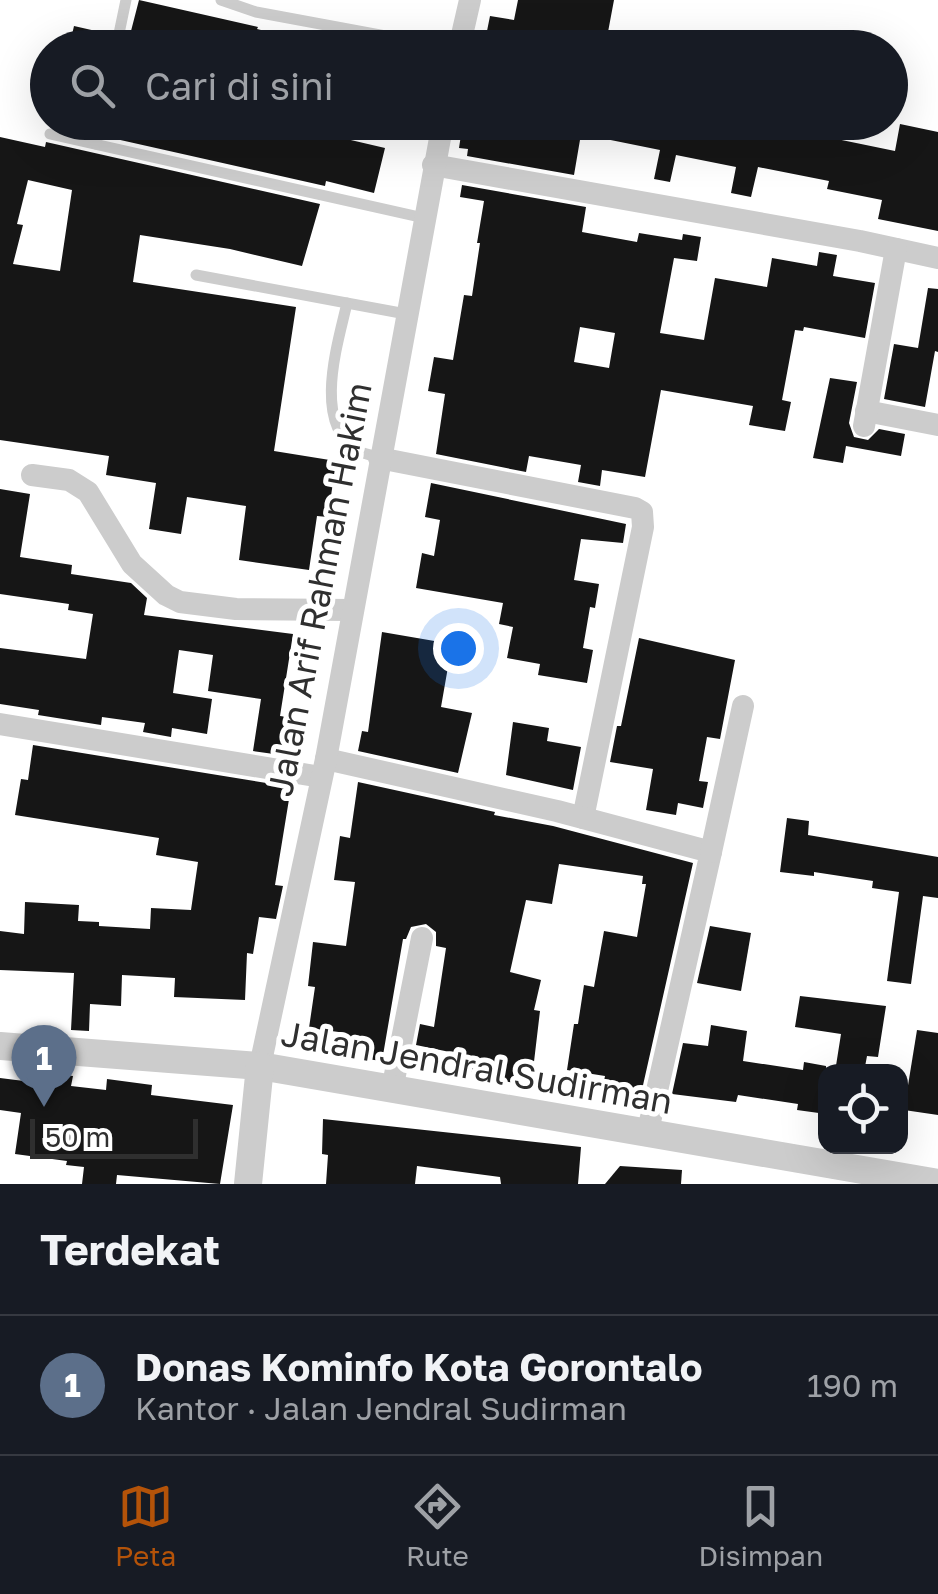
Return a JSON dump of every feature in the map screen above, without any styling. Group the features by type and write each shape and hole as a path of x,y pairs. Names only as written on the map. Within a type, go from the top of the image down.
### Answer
{"street":[{"path":"464,30 470,0"},
{"name":"Jalan Arif Rahman Hakim","path":"260,1066 324,768 439,140"},
{"path":"433,166 938,258"},
{"path":"896,249 865,419 938,424"},
{"path":"380,458 642,512 643,527 583,818"},
{"path":"32,476 69,480 88,492 132,564 166,596 180,602 236,609 352,610"},
{"path":"648,1135 743,706"},
{"path":"0,724 324,768 583,818 711,852"},
{"path":"392,1090 422,938"},
{"name":"Jalan Jendral Sudirman","path":"0,1046 260,1066 937,1183"},
{"path":"248,1184 260,1066"}],"lane":[{"path":"120,30 126,0"},
{"path":"221,0 256,12 353,30"},
{"path":"78,140 424,218"},
{"path":"96,144 97,140"},
{"path":"196,276 406,314"},
{"path":"347,303 331,386 334,415 341,435 357,450 380,458"}],"building":[{"path":"139,0 261,30 131,30"},
{"path":"518,0 614,0 608,30 487,30 490,16 514,20"},
{"path":"908,126 938,132 938,231 878,219 882,200 827,189 829,181 758,167 751,197 731,193 736,167 676,155 670,182 654,179 660,150 611,140 842,140 895,151 897,140 908,140"},
{"path":"0,137 45,147 46,142 320,204 302,266 230,249 140,235 133,282 296,307 274,451 336,461 328,517 317,516 309,570 239,560 246,506 187,497 181,534 149,529 156,483 106,475 109,456 0,440","holes":["28,180 72,190 60,271 13,264 23,225 17,224"]},
{"path":"120,140 351,140 385,148 374,193 326,181 325,186"},
{"path":"460,140 580,140 574,175 467,156 468,149 459,148"},
{"path":"462,185 586,207 582,232 637,242 639,233 682,240 683,234 701,237 697,261 674,258 660,333 704,340 715,278 767,287 772,258 817,266 819,252 837,255 833,276 875,283 865,338 804,327 803,331 795,330 782,400 791,402 785,431 749,425 753,406 661,390 645,477 602,470 600,486 578,482 581,465 529,456 526,472 436,454 445,394 428,391 434,357 453,360 464,295 472,296 484,201 460,197","holes":["580,327 615,333 609,368 574,362"]},
{"path":"928,288 938,289 938,352 935,351 925,407 884,399 894,344 918,348"},
{"path":"830,378 857,382 849,423 854,437 868,440 879,429 905,434 901,456 846,446 843,463 813,458"},
{"path":"431,483 626,524 623,543 581,539 574,580 599,584 595,608 590,607 583,648 593,650 587,683 538,675 540,664 507,658 513,627 499,624 503,603 416,588 422,553 434,556 440,520 425,517"},
{"path":"0,489 30,494 20,557 72,565 71,574 131,583 147,598 144,615 293,634 280,716 294,718 288,756 253,751 261,699 208,691 213,655 179,650 173,693 212,699 207,734 172,728 171,737 143,732 145,723 102,717 101,725 38,715 39,710 0,704 0,648 86,659 93,614 68,610 69,604 0,594"},
{"path":"382,632 452,644 441,707 472,713 458,773 358,751 362,731 368,732"},
{"path":"639,638 735,660 720,739 707,737 699,781 708,782 703,808 678,803 676,815 646,810 653,769 610,762"},
{"path":"513,722 549,728 547,741 581,747 573,790 506,775"},
{"path":"33,745 291,787 275,885 283,886 276,919 259,917 253,954 247,953 245,1000 174,997 175,978 122,975 121,1006 90,1004 89,1031 71,1030 74,973 0,970 0,931 24,934 25,902 79,905 78,921 150,929 151,908 191,910 198,862 156,855 159,838 15,815 21,779 28,780"},
{"path":"358,782 553,826 693,863 639,1103 601,1097 605,1076 567,1070 584,985 594,987 604,931 637,937 646,884 642,884 643,876 559,864 552,904 526,900 510,972 541,980 534,1010 540,1011 531,1087 465,1072 469,1056 416,1045 420,1024 434,1027 446,948 436,946 436,932 426,924 411,927 403,939 382,1061 343,1056 346,1033 309,1028 315,987 308,986 313,942 346,946 355,882 334,880 340,836 350,838"},
{"path":"787,818 809,821 808,835 938,857 938,898 923,896 911,984 887,981 899,892 872,888 873,881 814,872 814,876 780,872"},
{"path":"710,926 751,933 741,991 697,983"},
{"path":"800,996 886,1006 878,1057 867,1056 866,1064 836,1064 841,1034 795,1027"},
{"path":"711,1025 747,1031 743,1061 803,1070 804,1062 818,1065 818,1113 797,1110 798,1104 738,1095 736,1102 672,1094 683,1043 708,1046"},
{"path":"917,1030 938,1033 938,1115 908,1111"},
{"path":"26,1070 73,1076 71,1086 106,1090 107,1079 152,1085 151,1095 233,1105 220,1184 117,1175 116,1184 82,1184 84,1167 15,1154 21,1113 0,1110 0,1078 24,1081"},
{"path":"323,1119 581,1147 578,1184 501,1184 500,1177 417,1166 415,1184 326,1184 328,1155 322,1154"},
{"path":"620,1166 682,1170 681,1184 605,1184"}],"place":[{"name":"Donas Kominfo Kota Gorontalo","path":"44,1107"}]}
